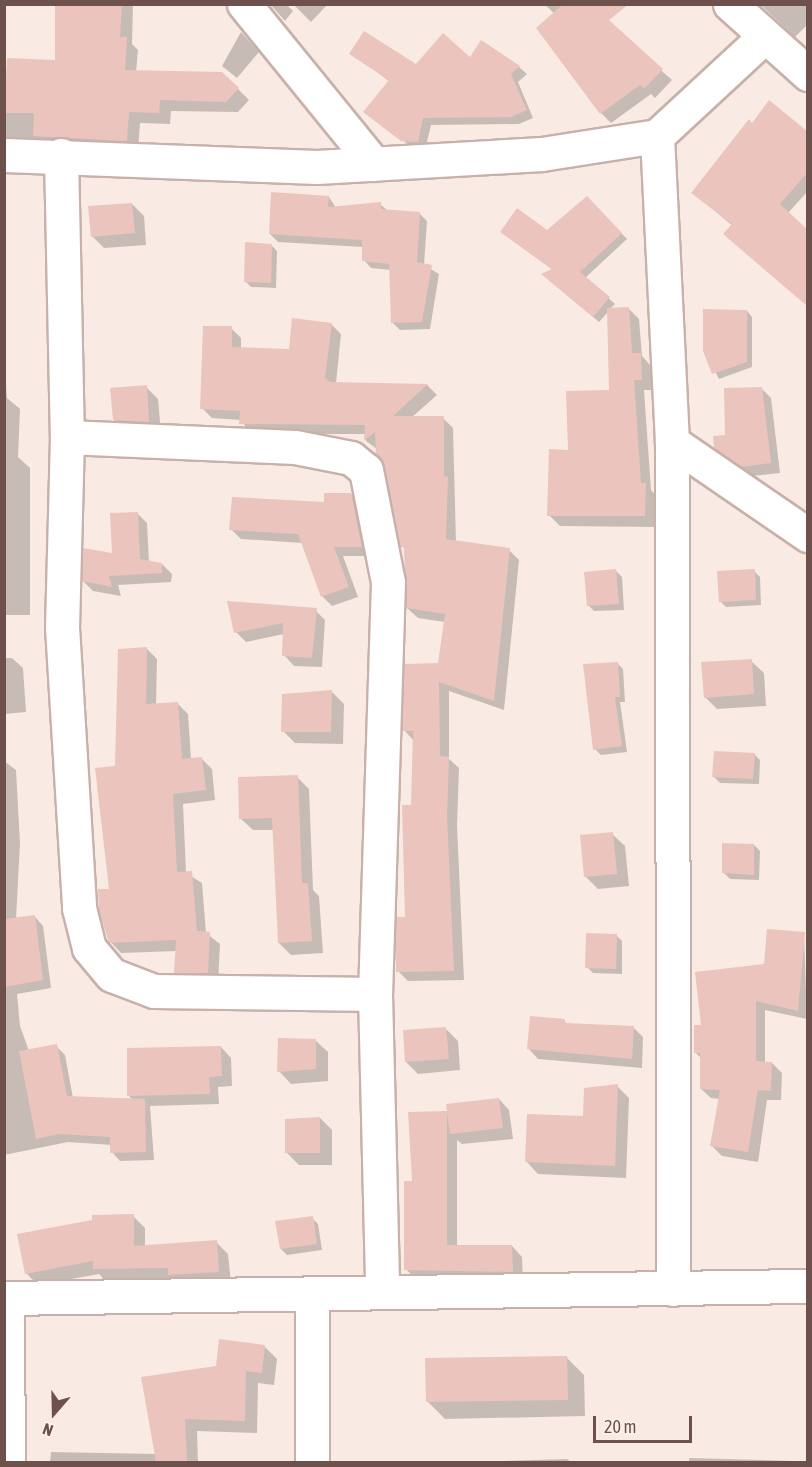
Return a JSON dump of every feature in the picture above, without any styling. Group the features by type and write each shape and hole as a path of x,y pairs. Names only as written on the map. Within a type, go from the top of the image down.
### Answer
{"street":[{"path":"244,4 374,164"},
{"path":"730,4 807,74"},
{"path":"4,155 61,155 317,167 542,154 657,136 765,36"},
{"path":"657,136 672,442 673,1288"},
{"path":"61,155 67,437 62,627 79,908 89,948 112,975 154,991 375,994"},
{"path":"67,437 295,447 351,458 366,470 388,582 375,994 382,1291"},
{"path":"672,442 807,535"},
{"path":"8,1462 6,1298 312,1296 382,1291 807,1286"},
{"path":"312,1296 312,1462"}],"building":[{"path":"55,4 122,4 120,37 127,37 125,70 222,72 239,88 226,102 160,100 159,113 129,112 127,141 33,136 34,113 4,113 7,58 55,60"},
{"path":"563,4 629,4 609,20 663,69 644,89 640,85 600,114 536,28"},
{"path":"364,31 416,64 443,33 470,57 481,40 520,66 511,74 527,110 511,117 423,118 418,142 401,141 363,112 389,80 349,54"},
{"path":"769,100 807,131 807,173 780,204 807,229 807,306 723,234 732,224 691,193 749,119 752,123"},
{"path":"271,192 329,196 328,207 381,202 381,209 420,212 417,262 432,265 422,322 391,323 389,264 362,261 362,240 269,234"},
{"path":"587,196 622,233 580,272 610,297 593,317 541,274 552,269 500,232 517,208 547,230"},
{"path":"132,203 135,233 91,237 88,206"},
{"path":"245,242 272,244 271,283 244,282"},
{"path":"629,307 632,353 641,353 642,380 634,380 641,483 646,483 645,516 547,516 549,449 568,450 566,391 609,390 607,308"},
{"path":"703,309 747,310 747,362 712,374 703,351"},
{"path":"292,318 332,323 325,378 330,382 428,384 393,416 444,416 444,476 448,477 446,539 510,548 494,701 439,682 440,756 449,757 447,815 454,971 396,972 396,917 405,917 402,805 411,805 413,731 402,731 404,664 438,663 445,614 406,608 404,547 400,547 384,466 376,454 375,432 364,441 365,425 239,424 240,411 200,409 203,326 232,326 232,347 289,349"},
{"path":"147,385 149,422 113,420 110,388"},
{"path":"762,387 771,463 741,467 714,448 713,436 725,435 724,388"},
{"path":"324,493 351,493 362,547 334,547 349,587 321,597 298,534 229,530 232,497 324,502"},
{"path":"138,512 140,559 162,563 162,573 109,576 112,587 82,581 83,548 112,553 110,513"},
{"path":"616,569 619,604 587,606 584,572"},
{"path":"755,569 756,600 719,602 717,571"},
{"path":"227,601 317,608 312,658 282,656 283,623 234,633"},
{"path":"147,647 146,704 178,702 182,759 202,757 206,790 173,794 177,872 192,871 197,931 210,932 208,973 174,973 176,940 109,943 99,911 98,889 109,889 95,768 115,766 118,649"},
{"path":"752,659 754,694 704,698 701,662"},
{"path":"618,662 620,697 615,697 622,746 593,750 583,664"},
{"path":"332,690 331,732 281,732 282,694"},
{"path":"714,751 755,753 753,779 712,777"},
{"path":"298,775 302,883 308,883 312,941 278,943 272,818 239,819 238,777"},
{"path":"613,832 617,874 584,877 580,835"},
{"path":"722,843 754,844 754,875 722,873"},
{"path":"35,915 43,980 4,987 4,919"},
{"path":"767,929 805,932 798,1011 756,1001 756,1061 772,1062 771,1091 758,1090 748,1152 710,1146 720,1090 700,1089 700,1053 694,1053 694,1025 701,1025 695,972 764,964"},
{"path":"586,933 617,934 616,969 585,968"},
{"path":"530,1016 565,1019 565,1023 634,1026 632,1059 527,1049"},
{"path":"446,1027 449,1059 405,1062 403,1030"},
{"path":"278,1038 316,1039 316,1069 277,1072"},
{"path":"57,1044 67,1096 145,1099 146,1152 110,1153 110,1137 59,1134 36,1139 19,1051"},
{"path":"221,1046 222,1076 209,1077 210,1094 127,1096 127,1048"},
{"path":"618,1084 615,1166 525,1162 527,1114 583,1116 584,1088"},
{"path":"499,1098 503,1128 450,1134 447,1113 447,1245 512,1245 513,1272 404,1270 404,1181 412,1181 408,1112 447,1111 446,1104"},
{"path":"320,1117 320,1153 285,1153 285,1119"},
{"path":"134,1214 134,1246 217,1240 219,1272 168,1275 168,1268 93,1269 93,1261 25,1274 17,1234 92,1220 92,1215"},
{"path":"313,1216 317,1244 280,1249 275,1221"},
{"path":"219,1339 265,1345 262,1373 246,1371 245,1421 185,1419 187,1462 156,1462 141,1377 216,1366"},
{"path":"567,1356 568,1400 426,1402 425,1358"}]}
